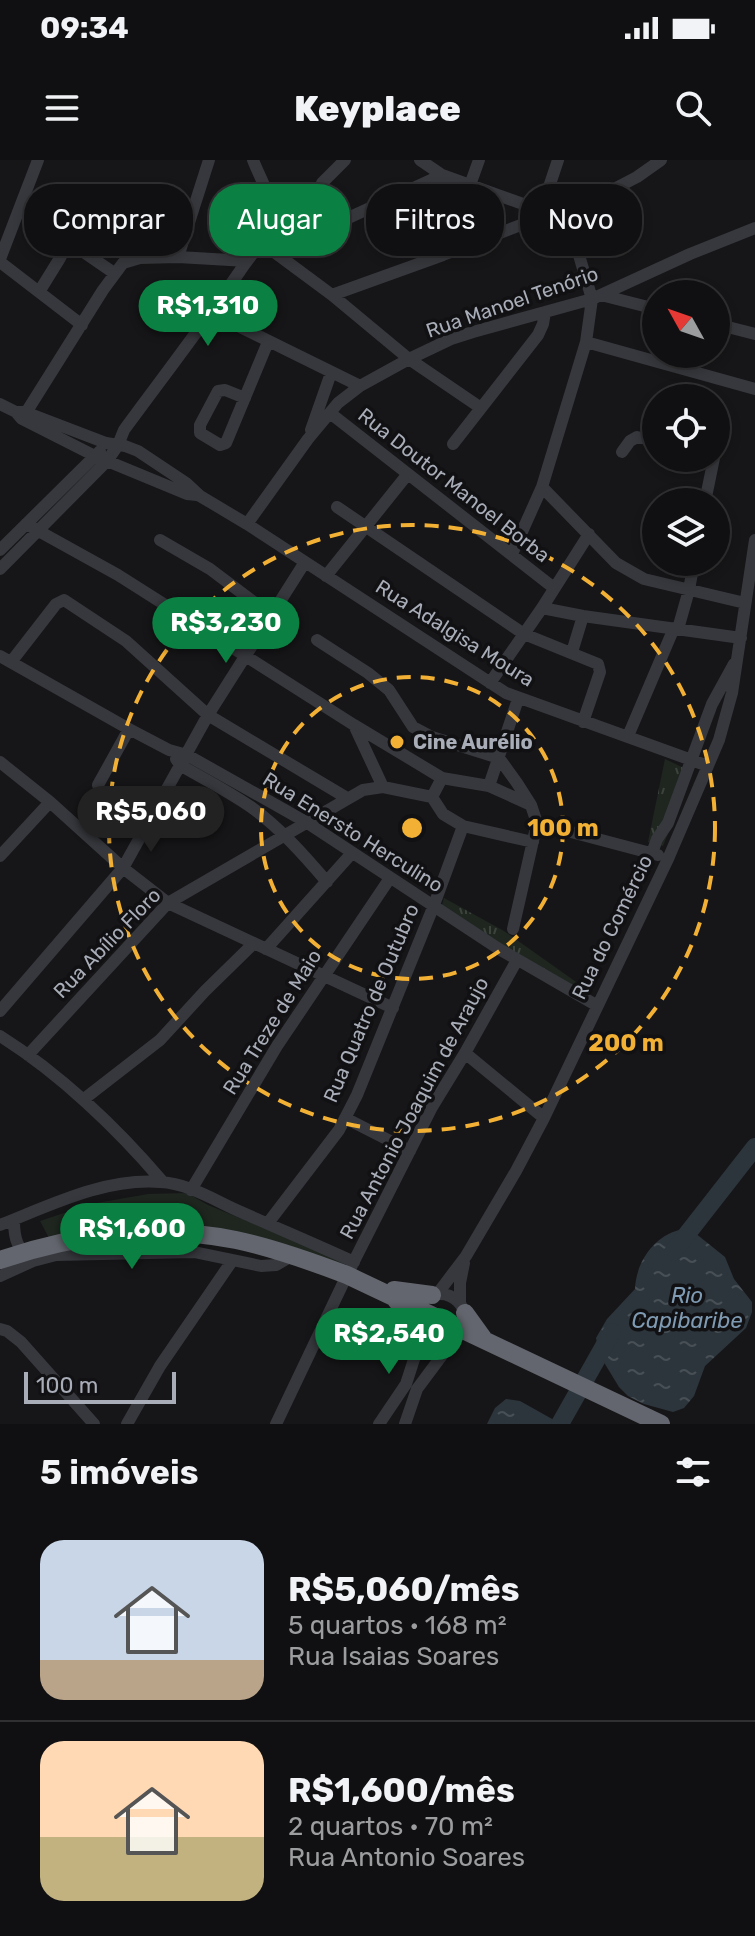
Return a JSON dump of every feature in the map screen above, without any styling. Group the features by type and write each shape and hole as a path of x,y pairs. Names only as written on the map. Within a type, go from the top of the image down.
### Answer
{"highway":[{"path":"0,1260 27,1256 52,1243 106,1235 167,1233 212,1236 351,1268 417,1321 459,1326 661,1424"},
{"path":"383,1292 435,1294"},
{"path":"459,1326 497,1347"}],"street":[{"path":"38,160 0,260 82,325"},
{"path":"178,257 209,160"},
{"path":"253,160 262,184"},
{"path":"322,183 345,160"},
{"path":"420,160 442,175 467,184"},
{"path":"470,184 479,160"},
{"path":"553,184 558,160"},
{"path":"624,184 661,160"},
{"path":"350,217 442,175"},
{"path":"332,295 520,223"},
{"name":"Rua Manoel Tenório","path":"247,524 308,439 338,403 360,386 451,339 596,297 755,228"},
{"path":"39,292 61,256"},
{"path":"89,256 114,273"},
{"path":"0,569 32,527 101,458 124,430 251,256"},
{"path":"279,256 409,359 481,408"},
{"path":"512,554 542,487 586,342 596,297 582,256"},
{"path":"21,414 123,263 131,259 178,257 247,261"},
{"path":"596,297 642,306"},
{"path":"453,444 520,361 538,335 545,312"},
{"path":"212,313 360,386"},
{"path":"730,328 755,334"},
{"path":"245,398 225,390 218,391 200,425 200,433 220,445 228,441 268,342"},
{"path":"586,342 755,389"},
{"path":"308,439 331,373"},
{"path":"0,404 101,458 187,494 200,496"},
{"name":"Rua Doutor Manoel Borba","path":"330,413 554,588"},
{"path":"21,414 138,451 200,496"},
{"path":"622,452 630,441 642,438"},
{"path":"326,576 407,475"},
{"path":"542,487 616,563 634,575 745,603"},
{"name":"Rua Adalgisa Moura","path":"200,496 518,699 708,766"},
{"path":"337,507 524,634 598,664 600,672 583,722"},
{"path":"0,550 32,527"},
{"path":"32,527 118,575 442,778 489,786 531,805"},
{"path":"490,683 589,534"},
{"path":"160,540 210,569 271,615"},
{"name":"Rua do Comércio","path":"417,1321 421,1301 435,1294 466,1256 516,1171 668,859 726,718 755,540"},
{"path":"0,1011 123,868 208,715 305,562"},
{"path":"628,736 676,628 692,576"},
{"path":"327,882 285,835 169,750 5,659 56,604 64,600 126,641 208,715 347,798"},
{"path":"542,608 741,638"},
{"path":"572,652 583,616"},
{"path":"317,640 389,690 413,727 432,737 499,758 517,783 531,805 537,823 513,929"},
{"name":"Rua do Comércio","path":"652,853 668,823 712,704 738,658"},
{"path":"489,786 518,699"},
{"path":"354,725 383,787 432,797 443,814 463,826 533,842"},
{"path":"98,785 129,729"},
{"name":"Rua Enersto Herculino","path":"183,760 306,822 517,960 596,1005"},
{"path":"0,762 168,903 393,1008"},
{"path":"432,797 442,778"},
{"name":"Rua Abílio Floro","path":"28,1055 168,903 347,798 371,787 383,787"},
{"path":"0,856 50,802"},
{"path":"537,823 668,859"},
{"name":"Rua Quatro de Outubro","path":"268,1223 329,1144 357,1095 463,826"},
{"path":"84,1099 160,1040 205,991 260,946 327,882 352,853"},
{"name":"Rua Treze de Maio","path":"191,1190 277,1046 390,878"},
{"name":"Rua Antonio Joaquim de Araujo","path":"276,1424 432,1107 517,960"},
{"path":"0,1036 84,1099 162,1181"},
{"path":"465,1053 544,1118"},
{"path":"345,1118 410,1151"},
{"path":"0,1225 48,1204 114,1185 162,1181 268,1223 351,1268"},
{"path":"14,1220 16,1241 27,1256"},
{"path":"0,1276 27,1256 194,1252 268,1266 293,1255"},
{"path":"405,1424 417,1389 459,1326 460,1283 466,1256"},
{"path":"127,1424 160,1366 232,1261"},
{"path":"435,1294 450,1295 459,1326"},
{"path":"379,1424 406,1384 416,1353 417,1321"},
{"path":"0,1329 21,1342 94,1424"},
{"path":"416,1353 435,1363"},
{"path":"396,1399 411,1405"}],"green space":[{"path":"665,759 692,772 663,846 648,842"},
{"path":"444,898 504,931 586,989 580,999 439,916"},
{"path":"187,1193 208,1205 346,1262 344,1267 223,1232 49,1238 40,1221 91,1204 148,1194"}],"water":[{"name":"Rio Capibaribe","path":"679,1230 695,1233 725,1257 734,1279 752,1302 752,1312 746,1328 705,1366 694,1396 684,1408 673,1412 628,1396 605,1364 596,1338 607,1319 635,1289 639,1270 648,1252 661,1239"},
{"path":"506,1399 520,1401 561,1424 487,1424 495,1408"}],"waterway":[{"name":"Rio Capibaribe","path":"673,1252 755,1147"},
{"name":"Rio Capibaribe","path":"560,1424 612,1332"}],"place":[{"name":"Cine Aurélio","path":"397,742"}]}
